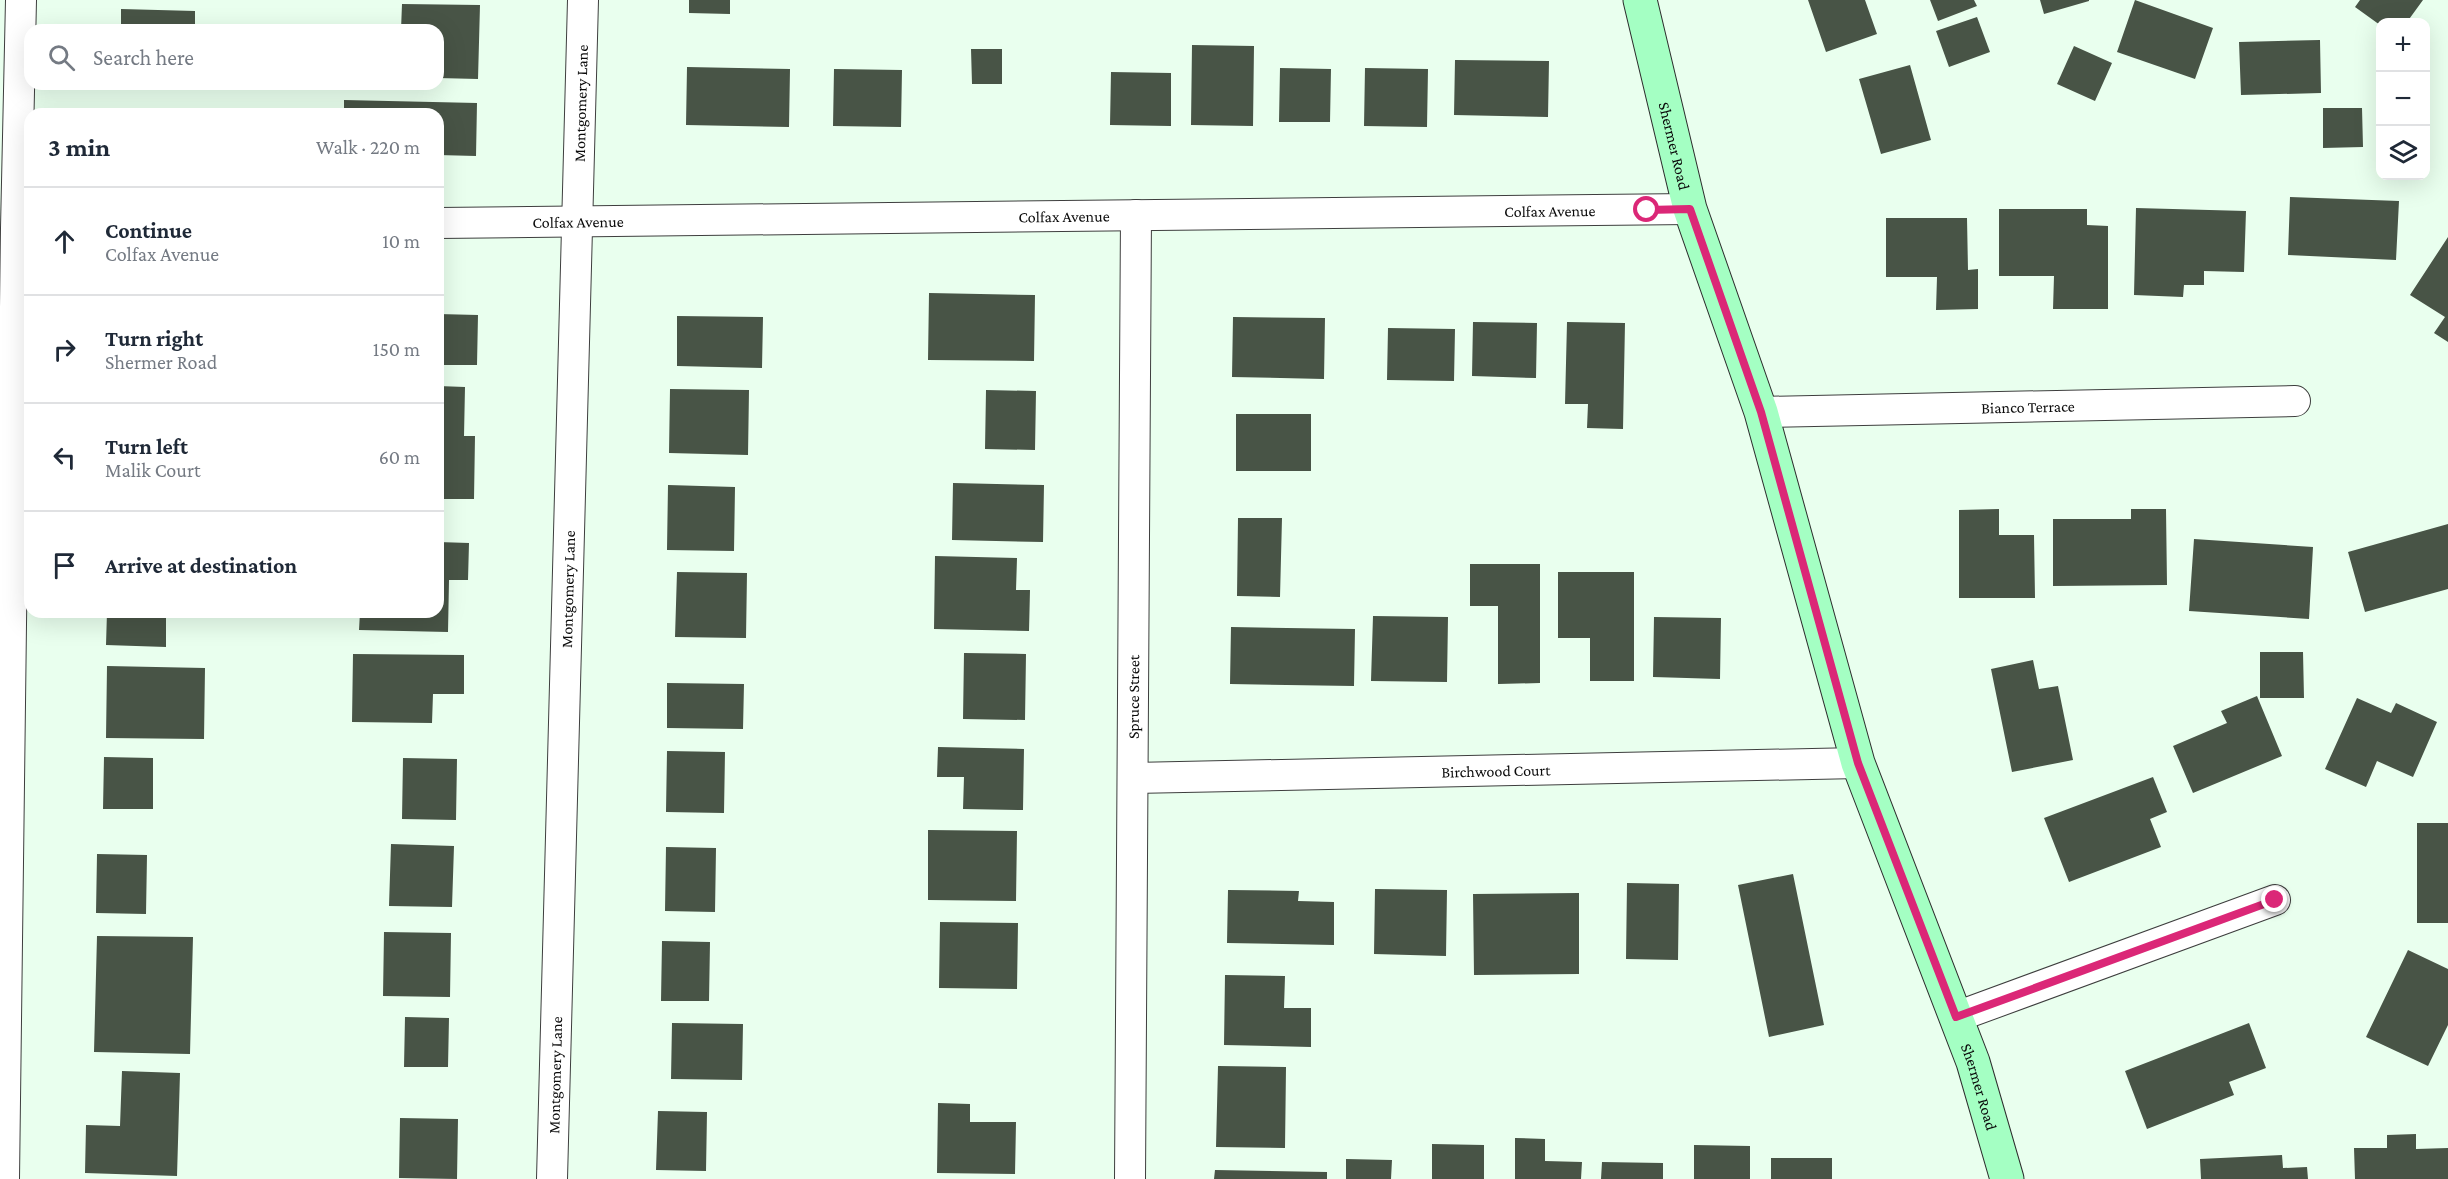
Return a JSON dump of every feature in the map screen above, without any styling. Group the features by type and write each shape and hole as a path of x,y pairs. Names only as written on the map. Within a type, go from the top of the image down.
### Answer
{"main road":[{"name":"Shermer Road","path":"1640,0 1690,209 1761,412 1858,763 1973,1062 2007,1179"}],"street":[{"path":"4,1179 15,228 21,0"},
{"name":"Montgomery Lane","path":"552,1179 579,222 583,0"},
{"name":"Colfax Avenue","path":"444,223 1690,209"},
{"name":"Spruce Street","path":"1130,1179 1136,215"},
{"name":"Bianco Terrace","path":"1761,412 2295,401"},
{"name":"Birchwood Court","path":"1132,778 1858,763"},
{"path":"1956,1017 2275,900"}],"building":[{"path":"689,0 730,0 730,14 689,13"},
{"path":"1808,0 1865,0 1877,34 1826,52"},
{"path":"1930,0 1974,0 1977,6 1938,21"},
{"path":"2040,0 2089,0 2089,1 2044,14"},
{"path":"2135,0 2213,28 2195,79 2117,52"},
{"path":"2360,0 2423,0 2410,18 2376,18 2376,22 2355,7"},
{"path":"402,4 480,5 478,79 444,78 444,24 401,24"},
{"path":"121,9 195,11 195,24 121,24"},
{"path":"1977,17 1990,52 1949,67 1936,31"},
{"path":"2320,40 2321,93 2241,95 2239,42"},
{"path":"1192,45 1254,46 1253,126 1191,125"},
{"path":"2074,46 2112,63 2095,101 2057,84"},
{"path":"971,49 1002,49 1002,84 972,84"},
{"path":"1455,60 1549,61 1548,117 1454,115"},
{"path":"1910,65 1931,140 1881,154 1859,79"},
{"path":"687,67 790,69 789,127 686,125"},
{"path":"1280,68 1331,69 1330,122 1279,122"},
{"path":"1365,68 1428,69 1427,127 1364,126"},
{"path":"834,69 902,70 901,127 833,126"},
{"path":"1111,72 1171,73 1171,126 1110,125"},
{"path":"344,100 477,103 476,156 444,155 444,108 344,108"},
{"path":"2323,108 2362,108 2363,147 2323,148"},
{"path":"2290,197 2399,201 2396,260 2288,255"},
{"path":"2136,208 2246,211 2244,272 2204,271 2204,285 2184,285 2183,297 2134,295"},
{"path":"1999,209 2087,209 2087,225 2108,226 2108,309 2053,309 2054,276 1999,276"},
{"path":"1886,218 1967,218 1968,270 1978,269 1978,309 1936,310 1937,277 1886,277"},
{"path":"2448,237 2448,342 2434,333 2445,317 2410,295"},
{"path":"929,293 1035,295 1034,361 928,360"},
{"path":"444,314 478,315 477,365 444,365"},
{"path":"677,316 763,317 762,368 677,366"},
{"path":"1233,317 1325,318 1324,379 1232,377"},
{"path":"1473,322 1537,323 1536,378 1472,376"},
{"path":"1567,322 1625,323 1623,429 1587,428 1588,404 1565,404"},
{"path":"1388,328 1455,329 1454,381 1387,380"},
{"path":"444,386 465,387 464,436 475,436 474,499 444,499"},
{"path":"670,389 749,390 748,455 669,453"},
{"path":"986,390 1036,391 1035,450 985,449"},
{"path":"1236,414 1311,414 1311,471 1236,471"},
{"path":"953,483 1044,485 1043,542 952,540"},
{"path":"668,485 735,487 734,551 667,550"},
{"path":"1999,509 1999,535 2034,535 2035,598 1959,598 1959,510"},
{"path":"2131,509 2166,509 2167,585 2053,586 2053,519 2131,519"},
{"path":"1238,518 1282,518 1280,597 1237,596"},
{"path":"2448,524 2448,589 2365,612 2348,552"},
{"path":"2194,539 2313,547 2309,619 2189,611"},
{"path":"444,542 469,543 468,580 449,580 448,632 359,630 360,618 444,618"},
{"path":"935,556 1017,558 1016,590 1030,590 1029,631 934,629"},
{"path":"1470,564 1540,564 1540,683 1498,684 1498,606 1470,606"},
{"path":"677,572 747,573 746,638 675,637"},
{"path":"1558,572 1634,572 1634,681 1590,681 1590,638 1558,638"},
{"path":"1373,616 1448,617 1447,682 1371,681"},
{"path":"1654,617 1721,618 1720,679 1653,677"},
{"path":"107,618 166,618 166,647 106,645"},
{"path":"1231,627 1355,629 1354,686 1230,684"},
{"path":"2260,652 2303,652 2304,698 2260,698"},
{"path":"964,653 1026,654 1025,720 963,719"},
{"path":"353,654 464,655 464,694 433,694 432,723 352,722"},
{"path":"2033,660 2039,689 2058,686 2073,760 2012,772 1991,669"},
{"path":"107,666 205,668 204,739 106,738"},
{"path":"667,683 744,684 743,729 667,728"},
{"path":"2257,696 2282,756 2193,793 2173,746 2227,723 2221,711"},
{"path":"2357,698 2391,713 2396,703 2437,722 2413,777 2377,761 2366,787 2325,769"},
{"path":"938,747 1024,749 1023,810 963,809 964,777 937,777"},
{"path":"667,751 725,752 724,813 666,812"},
{"path":"104,757 153,758 153,809 103,809"},
{"path":"403,758 457,759 456,820 402,819"},
{"path":"2153,777 2167,812 2150,819 2161,847 2069,882 2044,818"},
{"path":"2417,823 2448,823 2448,923 2417,923"},
{"path":"928,830 1017,831 1016,901 928,900"},
{"path":"391,844 454,846 452,907 389,906"},
{"path":"666,847 716,848 715,912 665,911"},
{"path":"97,854 147,855 146,914 96,913"},
{"path":"1793,874 1824,1025 1769,1037 1738,885"},
{"path":"1627,883 1679,884 1678,960 1626,959"},
{"path":"1375,889 1447,890 1446,956 1374,954"},
{"path":"1228,890 1299,891 1298,901 1334,902 1334,945 1227,943"},
{"path":"1579,893 1579,974 1474,975 1473,894"},
{"path":"940,922 1018,923 1017,989 939,988"},
{"path":"384,932 451,933 450,997 383,996"},
{"path":"97,936 193,937 190,1054 94,1052"},
{"path":"662,941 710,942 709,1001 661,1001"},
{"path":"2408,950 2448,969 2448,1025 2428,1066 2366,1037"},
{"path":"1225,975 1285,976 1284,1008 1311,1008 1311,1047 1224,1045"},
{"path":"405,1017 449,1018 448,1067 404,1067"},
{"path":"672,1023 743,1024 742,1080 671,1079"},
{"path":"2249,1023 2266,1068 2229,1082 2234,1095 2147,1129 2125,1071"},
{"path":"1218,1066 1286,1067 1285,1148 1216,1147"},
{"path":"122,1071 180,1073 177,1176 85,1173 86,1125 120,1126"},
{"path":"938,1103 970,1104 970,1122 1016,1122 1015,1174 937,1173"},
{"path":"658,1111 707,1112 706,1171 656,1170"},
{"path":"400,1118 458,1119 457,1179 399,1178"},
{"path":"2416,1134 2416,1149 2448,1148 2448,1179 2355,1179 2354,1148 2387,1148 2387,1135"},
{"path":"1515,1138 1545,1139 1545,1161 1582,1162 1581,1179 1515,1179"},
{"path":"1432,1144 1484,1145 1484,1179 1432,1179"},
{"path":"1694,1145 1750,1146 1750,1179 1694,1179"},
{"path":"2282,1155 2283,1168 2307,1167 2308,1179 2201,1179 2200,1159"},
{"path":"1771,1158 1832,1158 1832,1179 1771,1179"},
{"path":"1346,1159 1392,1160 1391,1179 1346,1179"},
{"path":"1602,1162 1663,1163 1663,1179 1601,1179"},
{"path":"1215,1170 1327,1172 1327,1179 1214,1179"}],"route":[{"path":"1647,210 1690,209 1761,412 1858,763 1956,1017 2275,900"}]}
